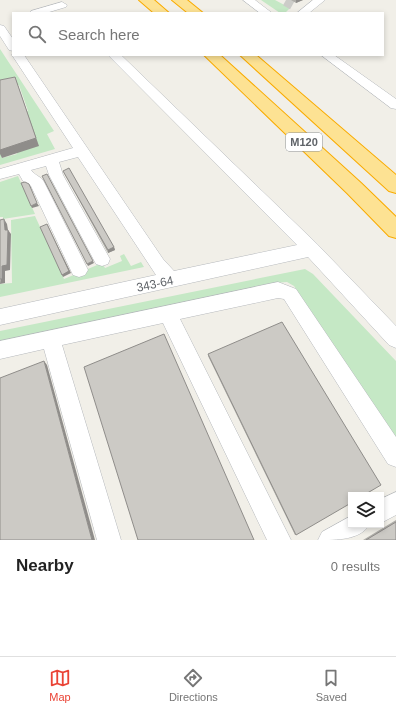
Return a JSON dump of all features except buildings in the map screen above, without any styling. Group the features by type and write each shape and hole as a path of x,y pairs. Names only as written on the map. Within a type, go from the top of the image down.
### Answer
{"highway":[{"path":"146,0 161,12"},
{"path":"179,0 195,12"},
{"name":"M120","path":"212,56 354,188 396,230"},
{"name":"M120","path":"248,56 396,186"}],"street":[{"path":"248,0 266,12"},
{"path":"293,4 304,12 320,0"},
{"path":"40,12 62,8"},
{"path":"4,26 12,46"},
{"path":"19,56 157,264 171,280"},
{"path":"115,56 311,249 396,339"},
{"path":"328,56 396,105"},
{"path":"0,174 27,174 53,165 81,150"},
{"path":"53,165 56,175 102,259"},
{"path":"27,174 37,182 79,270"},
{"name":"343-64","path":"0,317 311,249"},
{"path":"0,350 278,290 284,291 290,294 396,456"},
{"path":"168,314 279,540"},
{"path":"51,339 109,540"},
{"path":"384,509 396,503"},
{"path":"330,540 352,528"}],"green space":[{"path":"261,0 275,0 290,8 286,12 279,12"},
{"path":"0,49 54,131 47,134 55,149 0,165 0,151 2,158 17,154 6,117 28,111 19,85 0,88"},
{"path":"18,176 35,214 3,219 3,217 0,217 0,182"},
{"path":"35,216 64,279 102,263 105,268 122,261 120,256 124,254 131,266 141,262 144,267 0,297 0,284 12,283 11,220"},
{"path":"305,269 313,274 396,361 396,439 294,286 287,282 273,283 0,342 0,331"}],"tunnel":[{"path":"286,0 293,4"}]}
